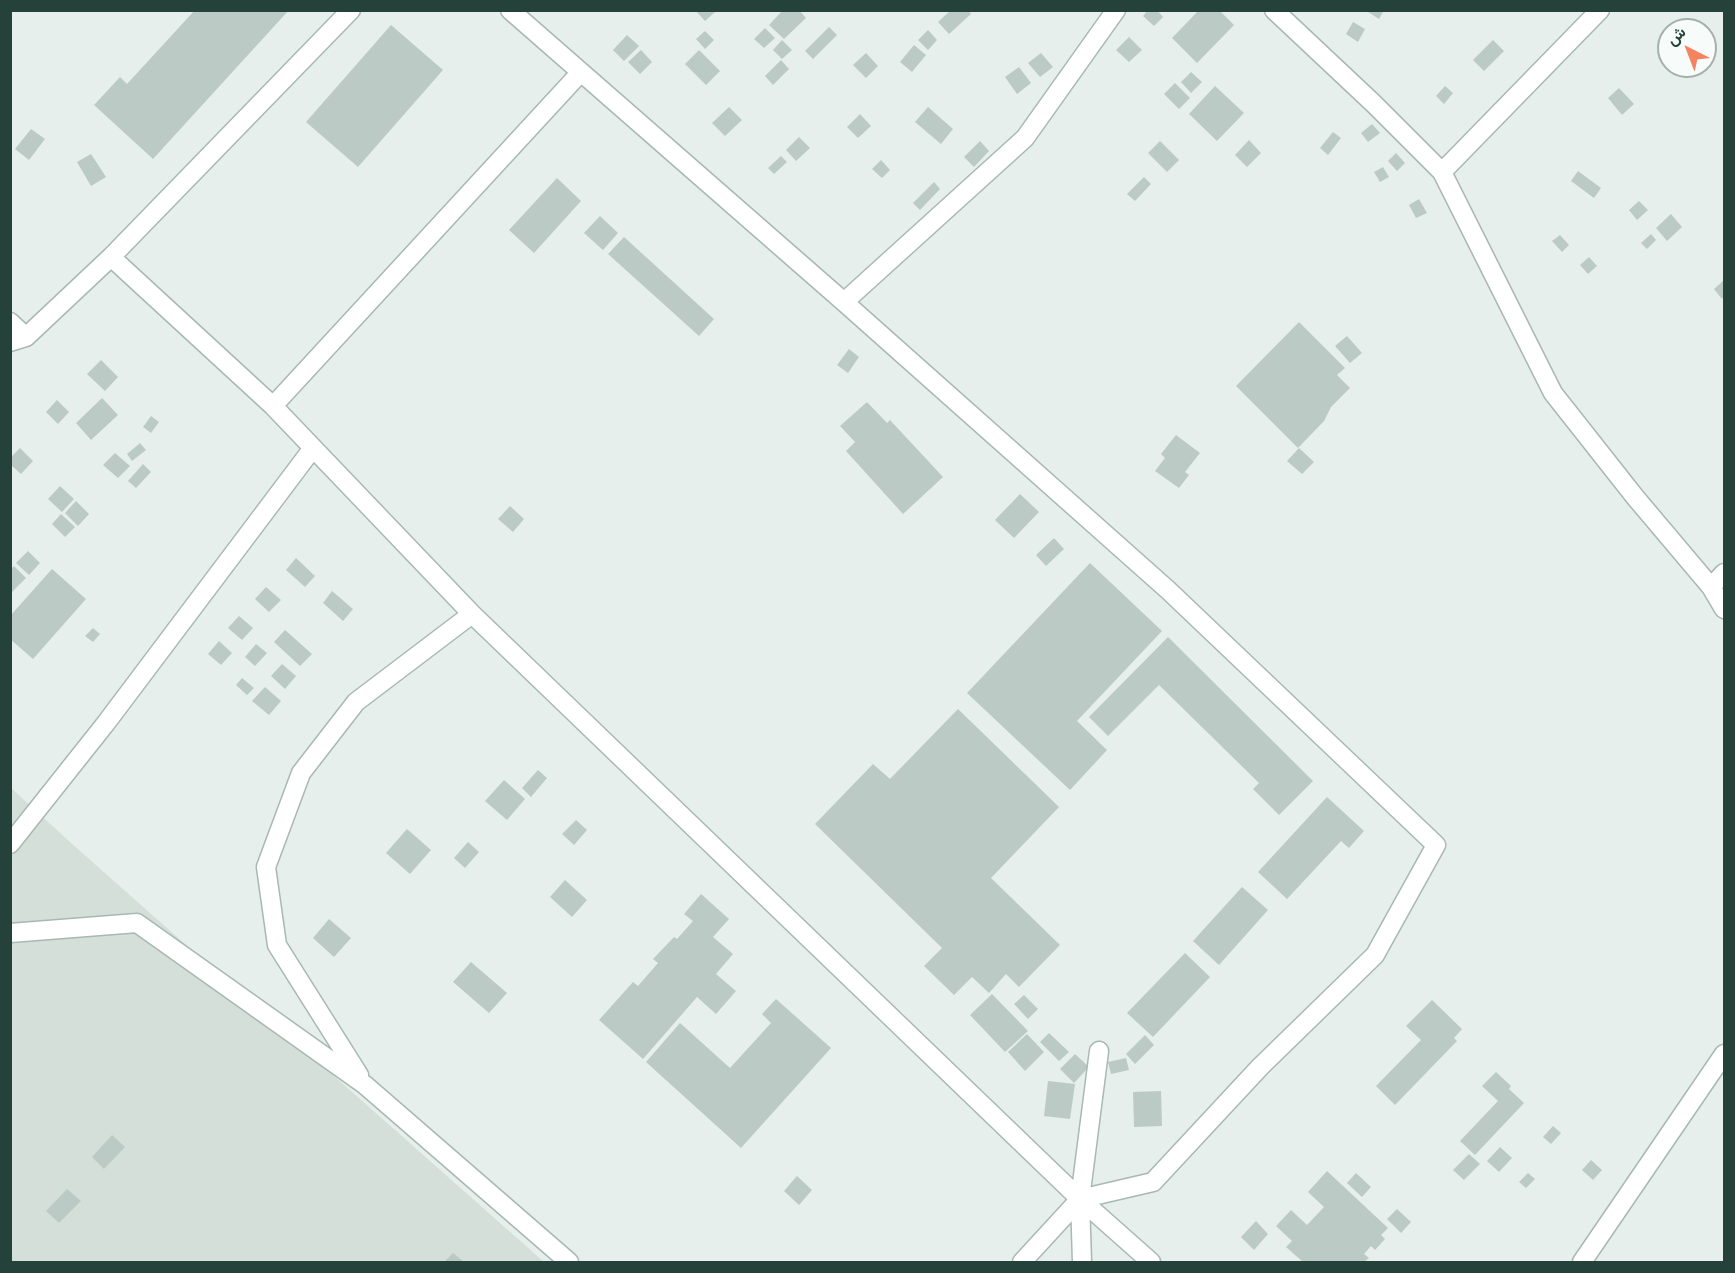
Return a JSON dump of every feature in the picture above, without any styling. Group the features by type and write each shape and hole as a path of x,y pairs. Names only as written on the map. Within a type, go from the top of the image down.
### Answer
{"street":[{"path":"10,322 18,339 111,257 351,10"},
{"path":"510,10 844,302 1168,590 1436,845 1375,955 1260,1067 1153,1182 1080,1199 1022,1263"},
{"path":"844,302 1025,138 1116,10"},
{"path":"1274,10 1442,172 1553,393 1711,588 1725,609"},
{"path":"1442,172 1600,10"},
{"path":"273,406 580,72"},
{"path":"111,257 273,406 472,614 1080,1199 1151,1263"},
{"path":"10,844 106,723 313,448"},
{"path":"1711,588 1725,573"},
{"path":"365,1085 277,945 266,867 301,773 357,702 472,614"},
{"path":"10,933 137,923 365,1085 569,1263"},
{"path":"1082,1263 1080,1199 1099,1051"},
{"path":"1582,1263 1725,1054"}],"shaded area":[{"path":"10,787 71,843 544,1262 11,1262"}],"building":[{"path":"195,10 289,10 153,159 94,105 120,77 127,84"},
{"path":"695,10 714,10 715,12 705,21"},
{"path":"783,10 799,10 806,18 784,39 769,25"},
{"path":"951,10 968,10 971,14 949,34 938,22"},
{"path":"1148,10 1157,10 1163,17 1154,26 1143,16"},
{"path":"1199,10 1219,10 1234,25 1197,63 1172,38"},
{"path":"1365,10 1384,10 1379,19"},
{"path":"1353,22 1365,29 1358,42 1346,34"},
{"path":"391,25 443,70 358,167 306,122"},
{"path":"829,27 837,35 813,59 805,51"},
{"path":"765,28 775,38 764,48 754,39"},
{"path":"928,30 937,40 928,50 918,40"},
{"path":"705,31 714,40 705,49 696,39"},
{"path":"627,35 639,46 624,61 613,50"},
{"path":"1129,37 1142,50 1129,62 1116,50"},
{"path":"782,40 792,50 782,59 773,50"},
{"path":"1493,40 1504,51 1484,71 1473,60"},
{"path":"914,45 926,55 912,72 900,62"},
{"path":"641,50 652,62 640,74 628,62"},
{"path":"699,50 720,71 706,85 685,64"},
{"path":"866,53 878,66 866,78 853,65"},
{"path":"1041,53 1053,67 1040,77 1028,63"},
{"path":"781,60 789,69 773,85 765,76"},
{"path":"1019,67 1031,83 1017,94 1005,77"},
{"path":"1191,72 1202,82 1191,93 1181,82"},
{"path":"1175,83 1190,98 1179,109 1164,94"},
{"path":"1215,86 1244,113 1217,141 1189,114"},
{"path":"1445,86 1453,93 1444,104 1436,96"},
{"path":"1619,88 1634,104 1622,115 1608,98"},
{"path":"729,107 742,120 725,136 712,123"},
{"path":"928,107 953,129 941,144 915,122"},
{"path":"860,114 871,126 858,138 847,127"},
{"path":"1372,124 1380,133 1368,142 1361,133"},
{"path":"31,129 45,139 29,160 15,149"},
{"path":"1333,132 1341,138 1328,155 1320,148"},
{"path":"799,137 810,148 796,161 786,150"},
{"path":"1249,140 1261,153 1247,167 1235,155"},
{"path":"980,141 989,151 974,167 964,157"},
{"path":"1160,141 1179,160 1167,172 1148,153"},
{"path":"1396,153 1405,163 1397,171 1388,161"},
{"path":"91,154 106,177 91,186 77,162"},
{"path":"781,156 787,162 774,174 768,168"},
{"path":"881,160 890,170 882,178 872,169"},
{"path":"1383,167 1389,177 1380,182 1374,172"},
{"path":"1578,171 1601,188 1594,198 1571,181"},
{"path":"1144,177 1151,184 1135,201 1127,194"},
{"path":"557,178 581,201 534,253 509,230"},
{"path":"934,182 940,189 920,210 913,203"},
{"path":"1419,199 1427,213 1416,218 1409,205"},
{"path":"1639,201 1648,210 1637,220 1629,210"},
{"path":"1671,214 1682,227 1667,241 1656,228"},
{"path":"600,216 618,233 603,250 584,233"},
{"path":"1651,234 1656,240 1647,249 1641,243"},
{"path":"1560,235 1569,245 1562,252 1552,241"},
{"path":"624,237 714,319 699,336 608,254"},
{"path":"1589,257 1597,266 1588,274 1580,265"},
{"path":"1724,280 1724,296 1722,299 1714,289"},
{"path":"1299,322 1345,368 1337,375 1350,388 1331,407 1324,421 1298,448 1236,386"},
{"path":"1347,336 1362,353 1350,363 1335,346"},
{"path":"849,349 859,357 848,373 837,365"},
{"path":"101,360 118,377 105,391 87,374"},
{"path":"102,398 118,415 91,440 76,423"},
{"path":"57,400 69,412 58,424 46,412"},
{"path":"867,402 887,423 890,420 943,477 903,514 846,451 855,442 840,426"},
{"path":"151,416 159,422 151,433 143,427"},
{"path":"1176,435 1200,453 1185,472 1189,475 1179,488 1155,471 1165,458 1161,454"},
{"path":"140,443 146,450 132,461 127,454"},
{"path":"20,448 33,461 21,474 10,464 10,458"},
{"path":"1299,448 1314,462 1302,474 1287,461"},
{"path":"115,453 130,466 118,478 103,465"},
{"path":"143,464 151,472 136,488 128,481"},
{"path":"60,486 74,499 62,512 48,499"},
{"path":"1020,494 1039,512 1014,538 995,520"},
{"path":"76,501 89,514 78,526 65,513"},
{"path":"510,506 524,519 513,532 498,519"},
{"path":"61,514 75,527 65,537 52,524"},
{"path":"1054,538 1064,549 1046,566 1036,555"},
{"path":"28,551 40,563 29,575 16,563"},
{"path":"296,558 315,576 305,587 286,570"},
{"path":"1090,563 1162,631 1077,721 1107,750 1070,790 967,693"},
{"path":"14,566 26,578 10,594 10,570"},
{"path":"52,569 86,599 33,659 10,639 10,616"},
{"path":"266,587 281,600 269,612 255,599"},
{"path":"332,591 353,609 343,621 323,603"},
{"path":"239,616 253,628 242,640 228,628"},
{"path":"93,628 100,634 93,642 85,636"},
{"path":"285,630 312,654 300,666 274,642"},
{"path":"1168,637 1313,781 1279,815 1253,789 1259,783 1159,685 1108,736 1089,717"},
{"path":"219,641 232,653 221,665 208,654"},
{"path":"256,644 267,653 255,666 245,657"},
{"path":"282,664 296,676 285,689 271,676"},
{"path":"242,678 254,688 247,695 236,685"},
{"path":"265,687 281,701 269,715 252,701"},
{"path":"958,709 1059,807 991,878 1060,945 1019,987 1006,974 989,993 972,977 954,995 924,966 942,948 815,824 873,764 890,779"},
{"path":"538,770 547,778 531,797 522,788"},
{"path":"504,780 525,799 507,820 485,801"},
{"path":"1327,797 1364,831 1349,848 1341,841 1287,899 1258,872"},
{"path":"576,820 587,830 574,845 562,834"},
{"path":"407,829 431,850 410,874 386,853"},
{"path":"468,842 479,852 465,868 454,858"},
{"path":"565,880 587,900 572,917 550,897"},
{"path":"1242,887 1268,910 1219,965 1193,941"},
{"path":"701,894 729,919 713,937 733,954 716,974 736,991 716,1014 697,997 643,1059 599,1020 633,982 638,986 658,963 653,959 674,937 677,939 693,921 684,914"},
{"path":"329,919 351,938 334,957 313,938"},
{"path":"1185,953 1210,977 1153,1037 1127,1013"},
{"path":"471,962 507,993 489,1013 453,982"},
{"path":"992,994 1028,1031 1005,1052 970,1015"},
{"path":"1024,995 1038,1009 1028,1019 1014,1004"},
{"path":"776,999 831,1048 741,1148 646,1062 680,1023 730,1068 771,1023 762,1014"},
{"path":"1432,1000 1462,1029 1454,1038 1457,1041 1395,1105 1376,1086 1421,1040 1406,1026"},
{"path":"1049,1033 1069,1052 1059,1061 1040,1042"},
{"path":"1027,1034 1044,1052 1025,1071 1008,1052"},
{"path":"1145,1035 1154,1045 1135,1064 1126,1054"},
{"path":"1075,1054 1089,1067 1074,1083 1060,1069"},
{"path":"1126,1058 1129,1070 1111,1074 1108,1062"},
{"path":"1496,1072 1524,1103 1475,1155 1460,1141 1498,1101 1482,1086"},
{"path":"1048,1081 1075,1084 1070,1119 1044,1116"},
{"path":"1161,1091 1162,1126 1134,1127 1133,1092"},
{"path":"1553,1126 1561,1133 1551,1144 1543,1137"},
{"path":"112,1135 125,1147 104,1169 92,1157"},
{"path":"1500,1147 1512,1158 1499,1172 1487,1161"},
{"path":"1469,1154 1480,1164 1464,1180 1453,1170"},
{"path":"1591,1160 1602,1170 1593,1180 1582,1170"},
{"path":"1327,1171 1388,1228 1381,1235 1385,1239 1375,1250 1371,1246 1364,1254 1369,1258 1364,1262 1303,1262 1286,1247 1292,1241 1276,1226 1291,1210 1307,1225 1324,1207 1308,1192"},
{"path":"1356,1173 1371,1187 1362,1197 1347,1183"},
{"path":"1528,1173 1535,1179 1526,1188 1519,1182"},
{"path":"797,1176 812,1190 799,1205 784,1191"},
{"path":"67,1189 81,1201 59,1223 46,1211"},
{"path":"1397,1209 1411,1222 1401,1233 1387,1219"},
{"path":"1256,1221 1268,1234 1254,1250 1241,1237"},
{"path":"453,1253 464,1262 444,1262"}]}
